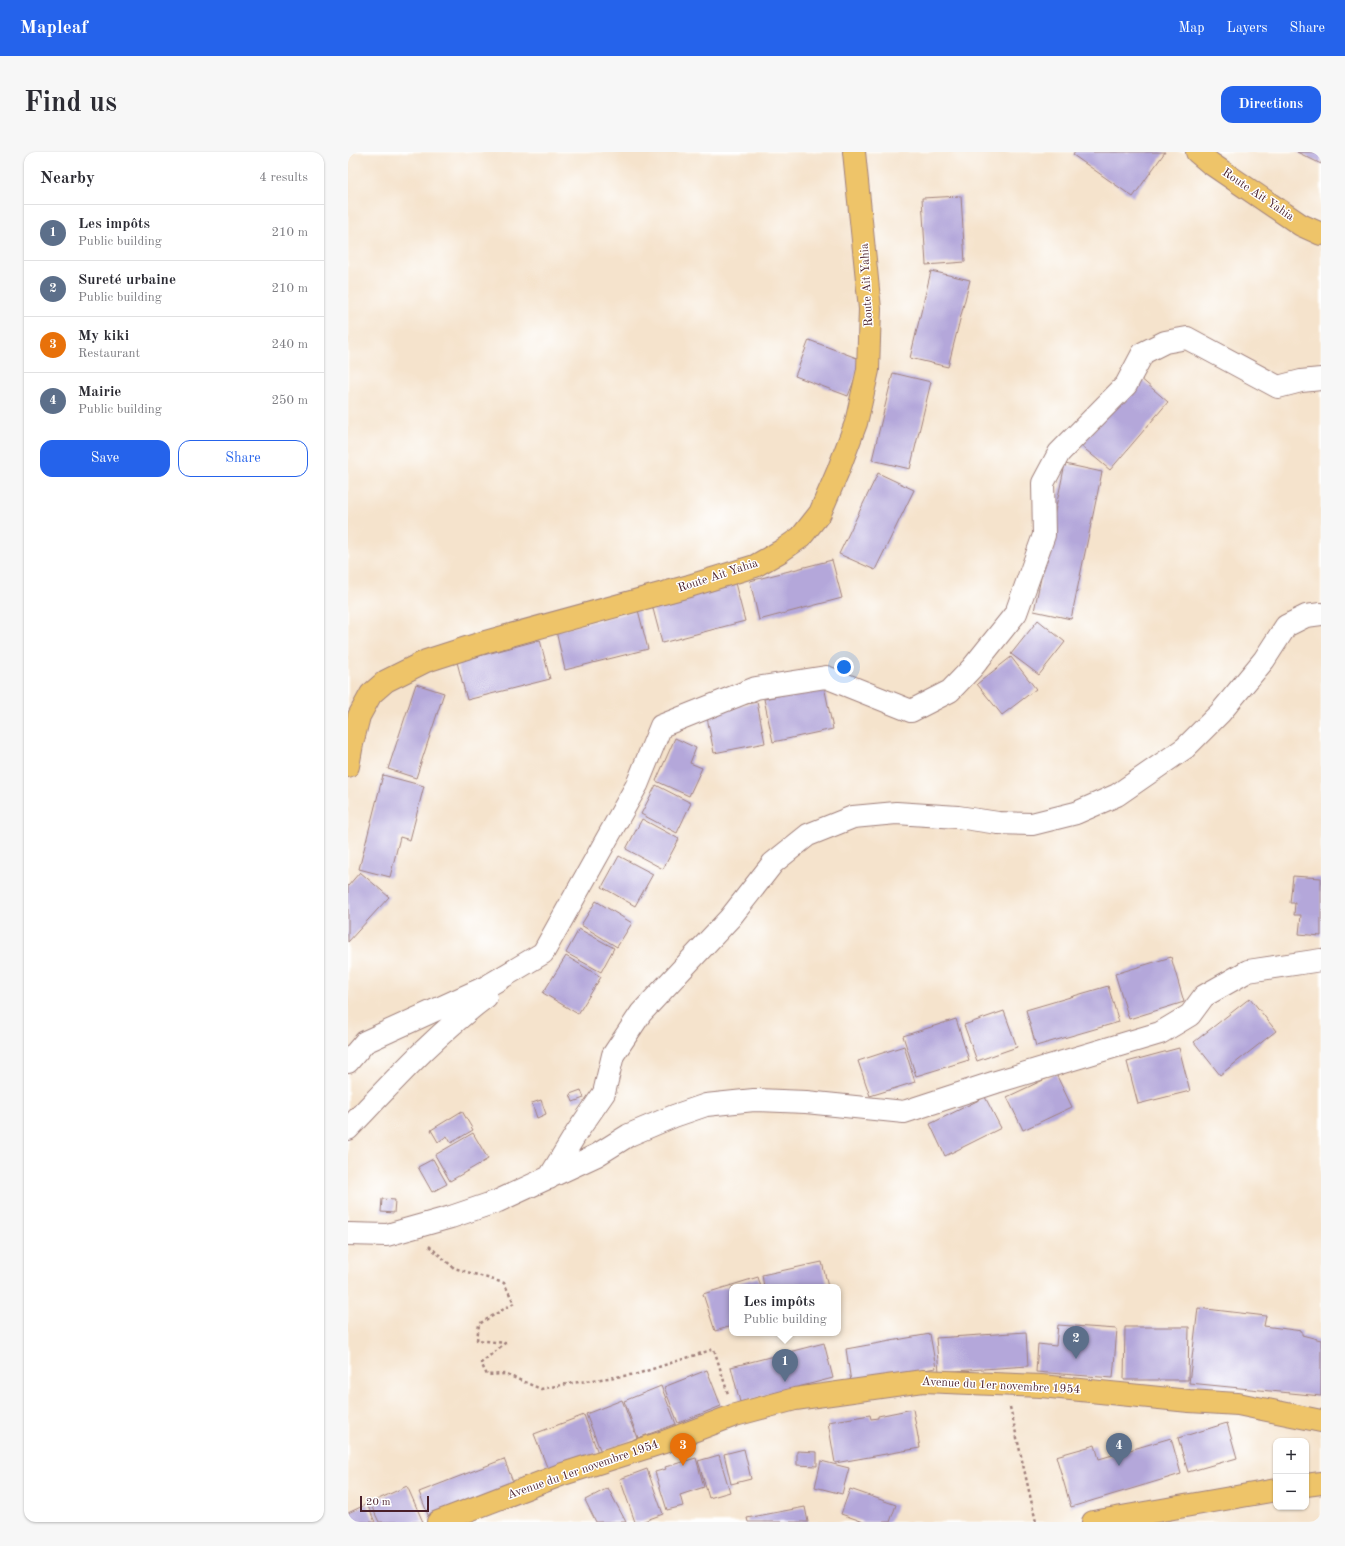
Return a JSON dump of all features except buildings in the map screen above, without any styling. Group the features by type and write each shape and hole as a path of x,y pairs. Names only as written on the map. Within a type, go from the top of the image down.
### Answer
{"main road":[{"name":"Route Ait Yahia","path":"348,766 359,716 371,694 386,681 426,661 485,642 689,586 755,566 801,537 820,513 838,471 856,423 868,370 870,309 854,152"},
{"name":"Route Ait Yahia","path":"1197,152 1210,163 1301,225 1321,234"},
{"name":"Avenue du 1er novembre 1954","path":"438,1522 563,1474 664,1442 735,1415 795,1399 923,1381 1041,1386 1181,1400 1238,1404 1321,1421"},
{"path":"1309,1485 1321,1483"},
{"path":"1093,1522 1273,1491"}],"street":[{"path":"348,1062 365,1042 486,987 543,953 637,786 661,726 756,688 826,676 911,711 950,691 972,668 1016,613 1044,535 1043,483 1059,453 1126,385 1144,353 1165,342 1187,338 1278,387 1301,381 1321,379"},
{"path":"549,1178 577,1132 604,1093 613,1055 641,1013 730,918 773,863 808,835 853,817 896,813 958,817 998,823 1032,824 1076,813 1117,795 1185,748 1220,713 1264,660 1286,626 1306,616 1321,614"},
{"path":"348,1234 388,1235 451,1217 498,1201 596,1156 629,1135 674,1116 706,1105 754,1100 806,1102 904,1112 996,1082 1160,1033 1190,1015 1204,996 1248,971 1321,960"},
{"path":"348,1129 409,1065 463,1014 497,988 523,965"}],"path":[{"path":"410,1229 454,1268 504,1283 514,1303 479,1324 477,1340 505,1343 482,1362 487,1375 505,1374 541,1390 572,1383 637,1374 714,1349 735,1415"},
{"path":"1005,1384 1036,1522"}],"place":[{"name":"Sureté urbaine","path":"1076,1359"},
{"name":"Les impôts","path":"785,1382"},
{"name":"My kiki","path":"683,1466"},
{"name":"Mairie","path":"1119,1466"}]}
